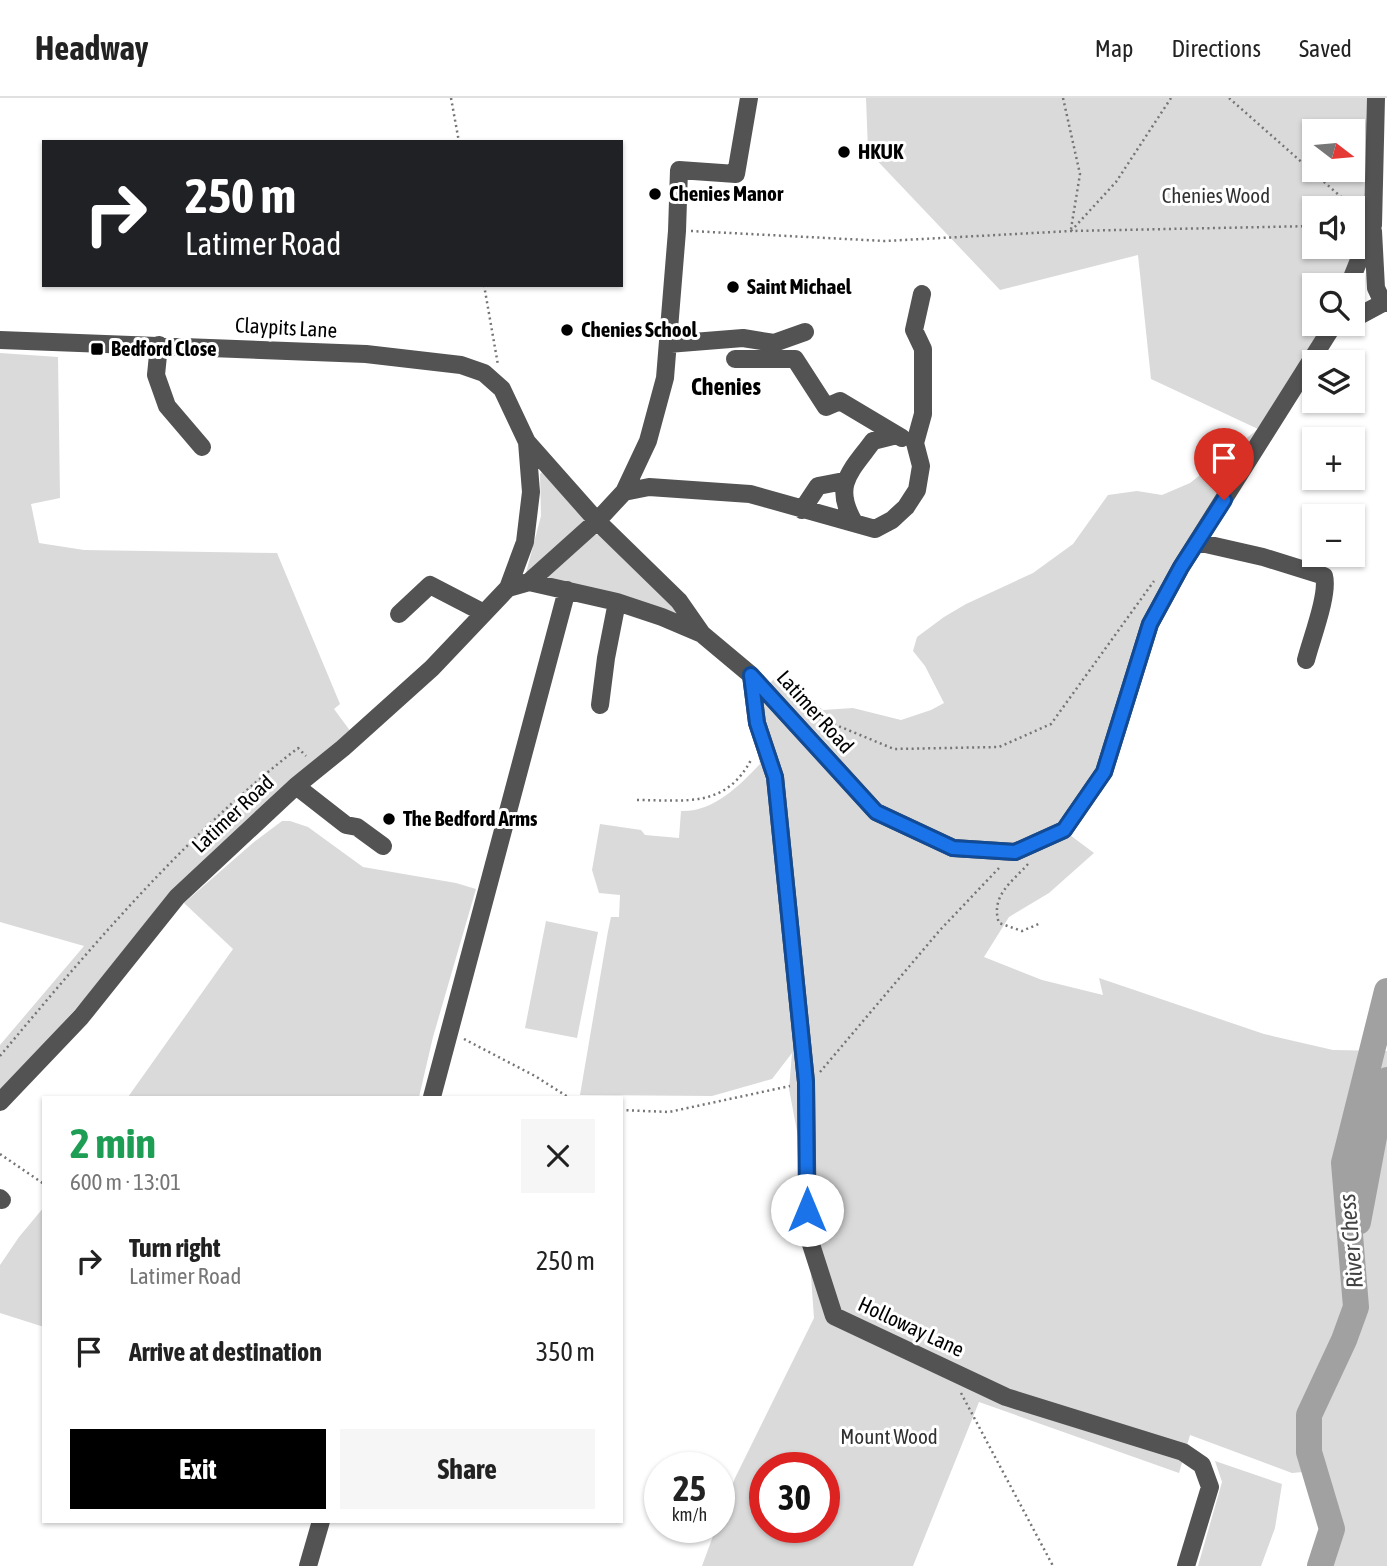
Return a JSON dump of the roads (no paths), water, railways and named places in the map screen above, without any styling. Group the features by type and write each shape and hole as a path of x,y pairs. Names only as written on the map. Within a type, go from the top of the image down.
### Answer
{"street":[{"path":"529,582 624,492 648,441 665,378 677,231 679,170 736,174 749,98"},
{"path":"1365,313 1385,303 1376,288 1373,225 1376,98"},
{"path":"1354,273 1373,225"},
{"path":"624,492 649,487 750,494 875,529 892,520 906,507 917,490 921,466 915,443 923,415 923,349 914,330 922,294"},
{"path":"668,344 743,338 774,344 805,332"},
{"name":"Latimer Road","path":"0,1102 81,1017 177,897 296,786 432,668 508,588 529,582 617,602 702,634 751,675 876,812 953,848 1015,852 1064,830 1104,772 1150,624 1197,542 1331,336"},
{"name":"Claypits Lane","path":"0,340 366,354 461,365 484,373 502,390 527,442 597,520 679,601 702,634"},
{"path":"159,345 156,375 167,406 202,447"},
{"path":"735,359 794,359 826,407 840,401 915,443"},
{"path":"854,522 844,506 844,481 873,441 897,435"},
{"name":"Claypits Lane","path":"508,588 525,542 531,492 527,442"},
{"path":"802,510 818,486 844,481"},
{"path":"1197,542 1263,557 1324,576 1326,582 1322,602 1306,660"},
{"path":"399,614 430,585 484,613"},
{"path":"432,1096 567,590"},
{"path":"600,705 617,602"},
{"name":"Holloway Lane","path":"751,675 757,723 775,777 806,1082 808,1235 834,1316 1006,1396 1182,1452 1202,1465 1210,1487 1186,1566"},
{"path":"296,786 346,825 357,827 383,846"},
{"path":"309,1566 320,1523"}],"waterway":[{"name":"River Chess","path":"1320,1566 1332,1529 1309,1452 1309,1415 1344,1340 1356,1307 1344,1163 1387,991"},
{"path":"1358,1222 1384,1084 1387,1080"}],"place":[{"name":"HKUK","path":"844,152"},
{"name":"Chenies Manor","path":"655,194"},
{"name":"Saint Michael","path":"733,287"},
{"name":"Chenies School","path":"567,330"},
{"name":"Bedford Close","path":"97,349"},
{"name":"The Bedford Arms","path":"389,819"}],"district":[{"name":"Chenies","path":"726,387"}],"park label":[{"name":"Chenies Wood","path":"1216,196"},
{"name":"Mount Wood","path":"889,1437"}]}
